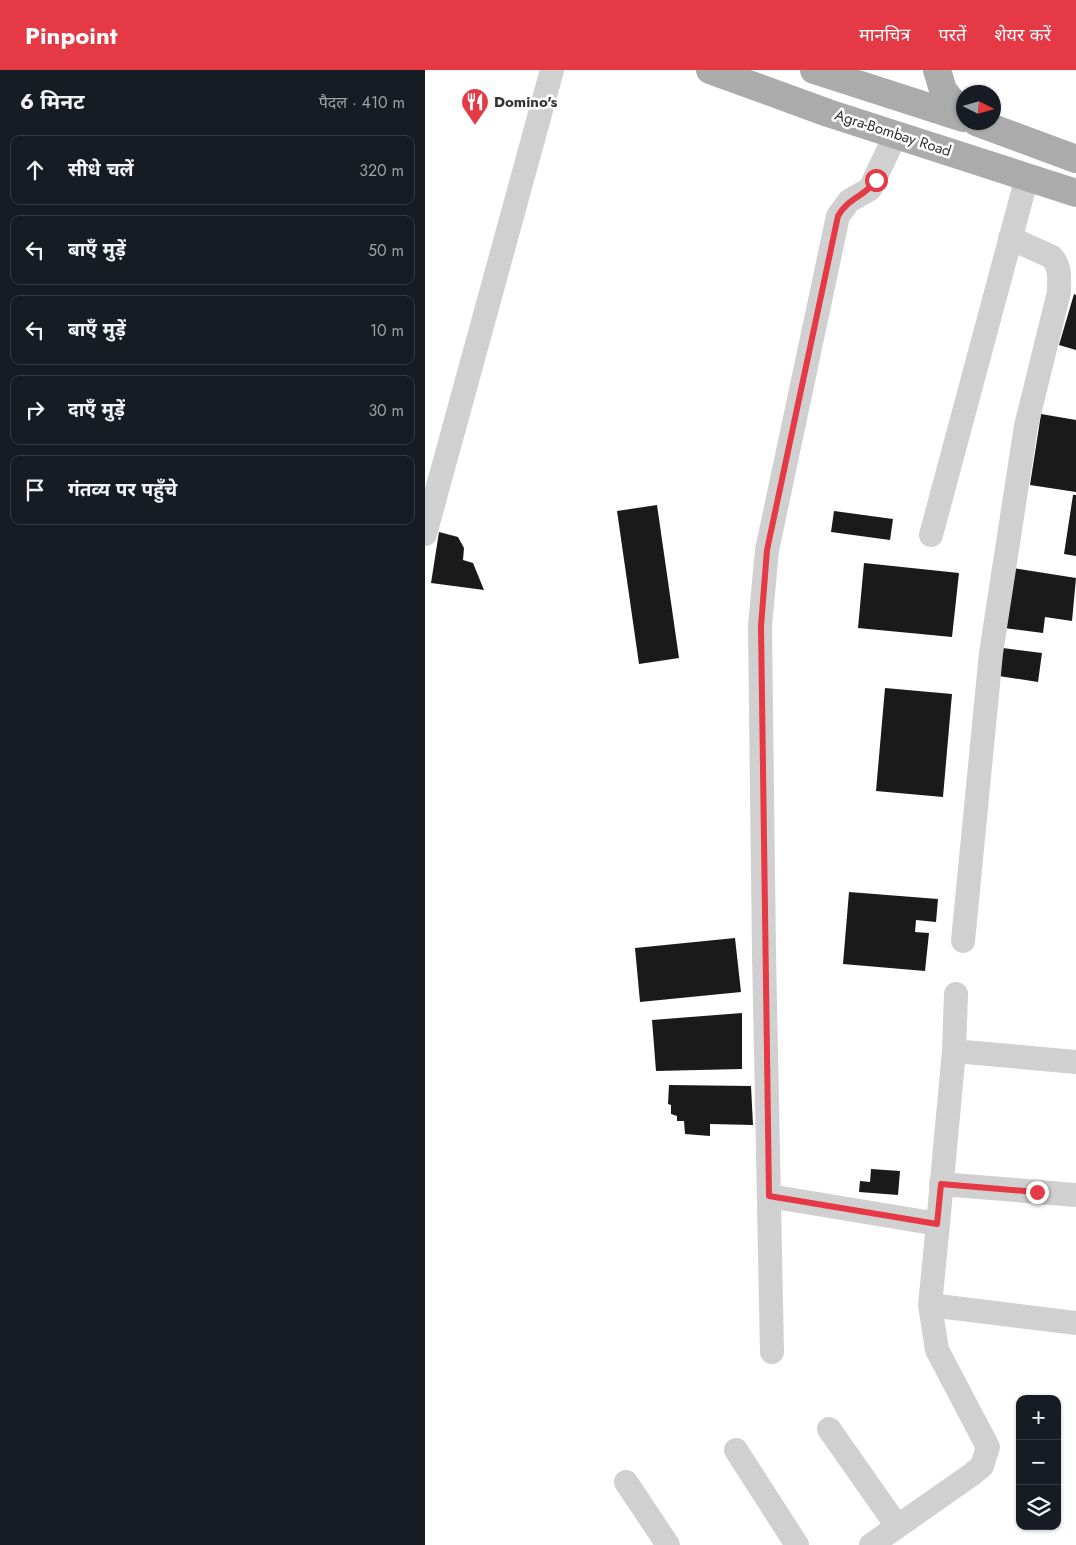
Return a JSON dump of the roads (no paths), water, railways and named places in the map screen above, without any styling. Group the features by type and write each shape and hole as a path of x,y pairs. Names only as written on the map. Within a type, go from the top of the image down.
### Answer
{"main road":[{"name":"Agra-Bombay Road","path":"710,70 828,112 1076,193"},
{"path":"814,70 850,75 907,100 956,115"},
{"path":"937,70 943,90 956,108"},
{"path":"828,112 850,75"},
{"path":"896,134 907,100"},
{"path":"956,154 964,130"},
{"path":"998,130 1076,159"}],"street":[{"path":"425,534 551,70"},
{"path":"772,1352 761,636 767,550 838,216 849,201 870,188 896,134"},
{"path":"931,535 1027,177"},
{"path":"963,941 993,644 1026,426 1059,292 1059,273 1056,262 1052,257 1010,238"},
{"path":"871,1545 982,1466 988,1447 937,1350 930,1305 954,1051 956,994"},
{"path":"954,1051 1076,1062"},
{"path":"941,1184 1076,1195"},
{"path":"769,1196 937,1224"},
{"path":"930,1305 1076,1323"},
{"path":"829,1429 897,1526"},
{"path":"736,1450 797,1545"},
{"path":"626,1482 668,1545"}],"place":[{"name":"Domino's","path":"475,126"}]}
